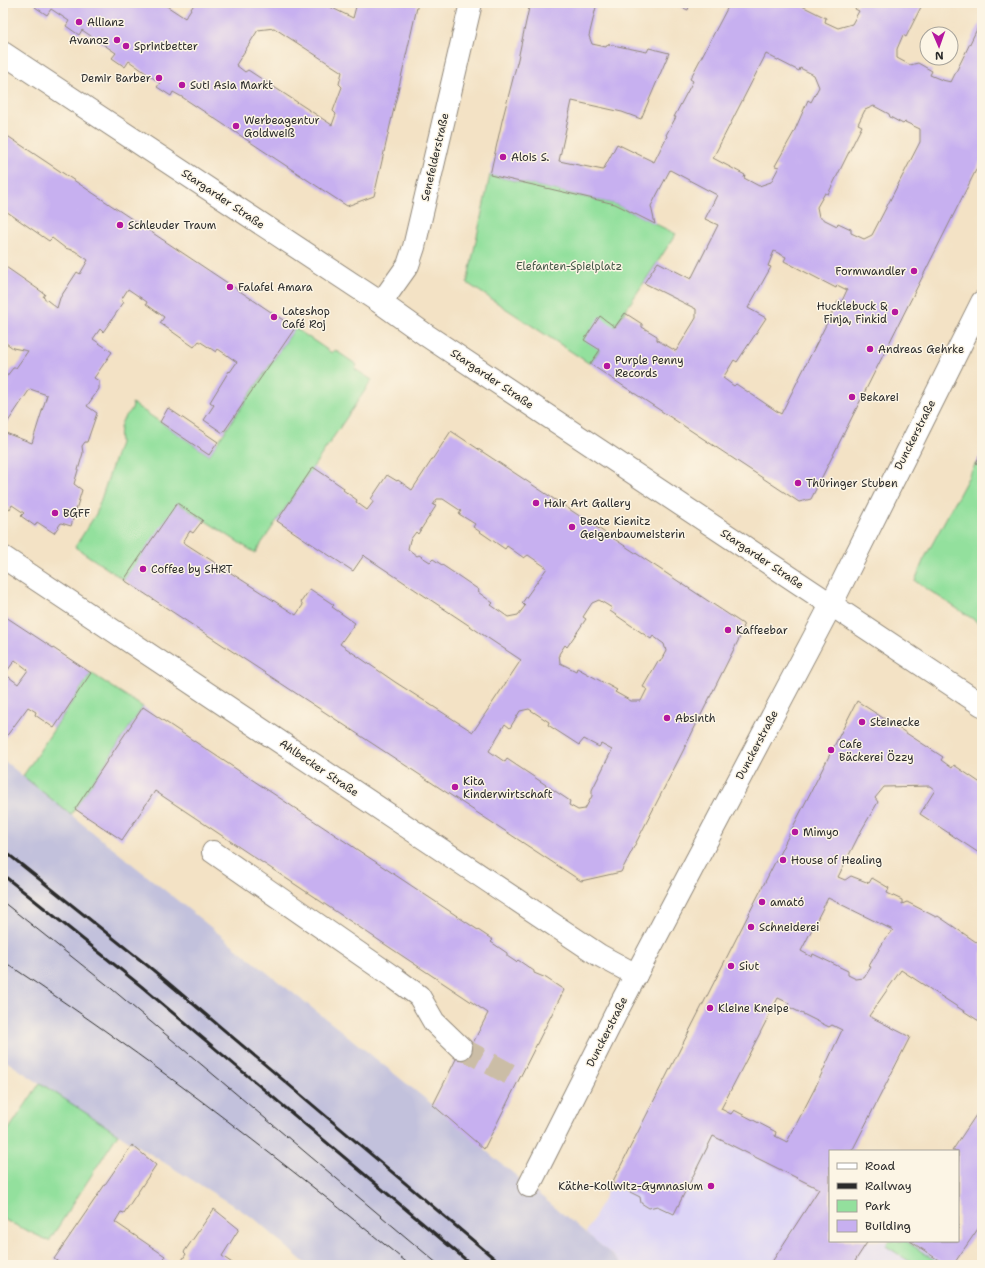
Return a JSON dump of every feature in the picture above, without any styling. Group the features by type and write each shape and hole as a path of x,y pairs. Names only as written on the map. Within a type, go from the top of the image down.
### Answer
{"street":[{"name":"Senefelderstraße","path":"381,303 408,264 414,247 471,3"},
{"name":"Stargarder Straße","path":"3,53 381,303 426,335 982,705"},
{"name":"Dunckerstraße","path":"529,1186 636,975 831,605 982,302"},
{"name":"Ahlbecker Straße","path":"3,557 599,955 636,975"},
{"path":"213,852 419,996 434,1022 461,1048"}],"shaded area":[{"path":"3,760 433,1105 492,1156 624,1265 307,1265 255,1219 78,1109 3,1059"},
{"name":"Käthe-Kollwitz-Gymnasium","path":"651,1105 829,1194 829,1242 912,1242 946,1265 624,1265 586,1233"}],"green space":[{"name":"Elefanten-Spielplatz","path":"490,175 615,204 676,234 590,364 467,283"},
{"path":"295,328 332,353 335,350 357,365 355,369 372,380 255,553 178,503 124,580 75,547 96,514 120,443 121,426 125,417 133,406 132,403 209,455"},
{"path":"976,463 982,466 982,625 915,581 923,561"},
{"path":"91,673 143,707 71,815 23,776"},
{"path":"40,1083 118,1134 49,1241 3,1219 3,1138"},
{"path":"888,1242 908,1242 942,1265 915,1265 886,1246"}],"building":[{"path":"37,3 162,3 185,18 195,3 327,3 328,6 353,18 357,3 418,3 374,196 347,206 182,97 173,92 171,96 157,87 160,83 129,61 125,67 112,58 116,53 82,30 79,35 66,26 69,21 51,9 47,15 35,7","holes":["274,28 342,72 339,84 342,87 333,111 336,114 332,125 248,70 245,72 236,65 258,30"]},
{"path":"530,3 597,3 589,36 592,44 606,47 608,44 647,52 649,48 669,53 641,119 622,112 572,101 559,161 603,170 617,144 654,162 676,117 674,117 693,81 690,79 730,3 796,3 826,18 825,22 838,28 852,24 859,11 855,9 858,3 923,3 906,37 903,35 897,49 897,58 910,65 918,63 919,66 923,66 932,71 930,75 951,82 982,19 982,158 811,499 799,502 590,364 600,350 584,340 600,316 615,327 625,313 642,324 642,327 657,336 657,340 676,351 696,318 696,309 644,283 658,262 691,279 718,225 705,219 717,195 670,170 651,206 655,224 615,204 490,175 518,59","holes":["766,54 799,71 800,68 814,75 819,87 811,102 808,100 794,132 775,166 779,167 771,182 759,186 744,178 745,175 713,158","874,106 903,124 905,122 920,129 920,142 872,235 864,239 851,233 851,229 838,223 837,226 819,217 817,207 825,193 828,194 862,126 858,124 865,110","774,251 786,257 784,261 836,288 837,285 847,290 841,303 838,301 781,414 736,384 734,386 723,378 734,360 737,362 766,318 748,308 771,267 768,266"]},
{"path":"671,3 690,3 688,10"},
{"path":"3,133 295,328 223,433 204,420 214,405 210,402 229,371 230,372 237,362 218,349 216,352 199,341 194,347 160,323 164,317 146,304 147,302 128,289 121,300 124,302 103,332 100,329 93,339 112,352 94,378 99,381 99,389 87,406 97,413 87,442 85,442 82,446 83,453 74,484 82,490 71,526 61,523 54,533 37,522 35,526 21,516 24,513 12,505 10,509 3,504 3,432 32,443 47,395 30,389 3,429 3,381 13,368 16,368 28,351 13,348 3,341 3,265 45,294 43,297 57,308 60,298 77,272 80,274 88,260 75,251 65,248 52,238 49,241 3,209"},
{"path":"168,408 218,442 209,455 160,422"},
{"path":"451,431 743,624 744,629 621,872 581,881 124,580 177,503 203,520 193,533 190,531 183,542 296,615 303,605 301,602 310,589 334,605 332,607 355,623 340,644 395,682 473,732 521,660 364,555 353,571 277,521 313,467 344,488 343,490 357,500 356,502 367,510 374,501 371,499 387,475 397,481 398,480 412,490","holes":["437,499 443,499 461,511 459,514 475,524 473,527 505,549 507,546 524,558 528,555 547,568 522,603 525,606 518,615 508,617 491,605 493,603 478,592 479,590 463,579 433,559 430,562 419,555 417,556 408,549 410,540 416,532 418,534 436,506 433,505","599,600 612,608 610,611 651,639 653,636 664,644 666,651 660,662 658,661 643,687 647,689 641,701 631,701 615,692 617,690 577,668 576,671 560,663 559,654 565,645 567,647 586,619 583,617 592,603","529,709 549,722 548,725 579,745 584,739 599,747 601,744 612,750 592,790 592,796 585,809 578,810 569,805 570,801 507,759 505,762 489,751 505,724 510,728 520,711"]},
{"path":"982,451 982,466 976,463"},
{"path":"3,615 91,673 54,728 35,715 36,712 28,707 3,741","holes":["15,660 28,670 18,684 5,674"]},
{"path":"857,701 943,757 941,760 952,768 954,765 982,784 982,855 920,814 935,790 930,786 884,787 875,798 878,802 861,831 838,877 845,880 851,876 869,883 872,878 889,888 887,893 902,900 902,904 907,902 936,917 938,916 982,946 982,1023 901,970 869,1016 910,1037 853,1150 829,1150 829,1242 867,1242 855,1261 861,1265 770,1265 819,1189 713,1136 674,1214 657,1206 649,1208 641,1203 640,1197 612,1183","holes":["828,898 893,930 884,941 869,966 871,967 864,978 856,979 848,975 848,971 813,954 812,957 801,951","778,998 789,1003 787,1006 829,1027 832,1025 842,1030 815,1088 787,1142 775,1136 776,1132 734,1110 731,1114 721,1109"]},
{"path":"143,707 493,940 491,942 507,953 507,956 516,962 518,960 534,971 534,973 546,978 564,990 484,1149 433,1105 466,1039 473,1043 488,1013 155,791 122,840 75,809"},
{"path":"982,1106 982,1223 953,1265 946,1265 912,1242 959,1242 959,1150 953,1150"},
{"path":"132,1145 156,1165 124,1213 121,1212 115,1222 165,1256 164,1258 175,1265 63,1265 54,1259"},
{"path":"214,1209 239,1229 222,1256 235,1265 179,1265 186,1254 184,1252"}],"tunnel":[{"path":"461,1048 519,1079"}],"tram line":[{"path":"3,902 106,984 439,1265"},
{"path":"3,961 104,1030 203,1102 304,1180 410,1265"}],"railway":[{"path":"3,850 153,970 502,1265"},
{"path":"3,875 141,986 472,1265"}],"place":[{"name":"Allianz","path":"79,22"},
{"name":"Avanoz","path":"117,40"},
{"name":"Sprintbetter","path":"126,46"},
{"name":"Demir Barber","path":"159,78"},
{"name":"Suti Asia Markt","path":"182,85"},
{"name":"Werbeagentur Goldweiß","path":"236,126"},
{"name":"Alois S.","path":"503,157"},
{"name":"Schleuder Traum","path":"120,225"},
{"name":"Formwandler","path":"914,271"},
{"name":"Falafel Amara","path":"230,287"},
{"name":"Hucklebuck & Finja, Finkid","path":"895,312"},
{"name":"Lateshop Café Roj","path":"274,317"},
{"name":"Andreas Gehrke","path":"870,349"},
{"name":"Purple Penny Records","path":"607,366"},
{"name":"Bekarei","path":"852,397"},
{"name":"Thüringer Stuben","path":"798,483"},
{"name":"Hair Art Gallery","path":"536,503"},
{"name":"BGFF","path":"55,513"},
{"name":"Beate Kienitz Geigenbaumeisterin","path":"572,527"},
{"name":"Coffee by SHRT","path":"143,569"},
{"name":"Kaffeebar","path":"728,630"},
{"name":"Absinth","path":"667,718"},
{"name":"Steinecke","path":"862,722"},
{"name":"Cafe Bäckerei Özzy","path":"831,750"},
{"name":"Kita Kinderwirtschaft","path":"455,787"},
{"name":"Mimyo","path":"795,832"},
{"name":"House of Healing","path":"783,860"},
{"name":"amató","path":"762,902"},
{"name":"Schneiderei","path":"751,927"},
{"name":"Siut","path":"731,966"},
{"name":"Kleine Kneipe","path":"710,1008"},
{"name":"Käthe-Kollwitz-Gymnasium","path":"711,1186"}]}
